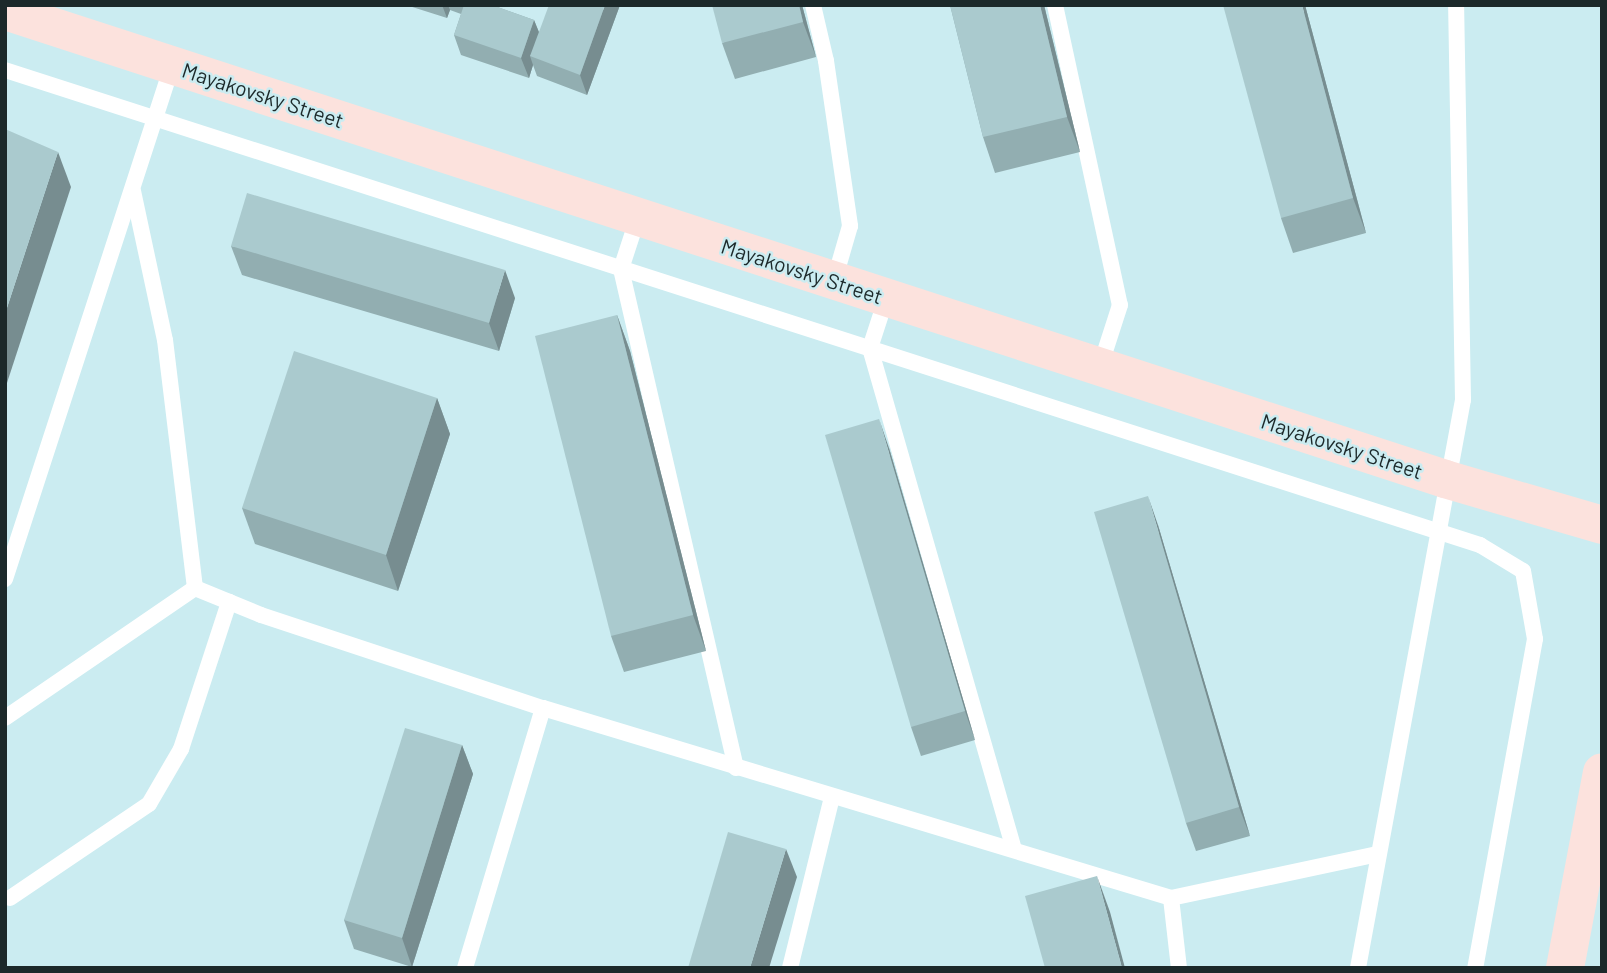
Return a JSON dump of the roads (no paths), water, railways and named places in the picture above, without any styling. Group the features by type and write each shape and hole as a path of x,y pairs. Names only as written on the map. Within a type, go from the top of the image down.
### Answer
{"street":[{"name":"Mayakovsky Street","path":"30,13 172,65 886,299 1444,479 1602,525"},
{"path":"1565,968 1602,772"}],"lane":[{"path":"813,5 826,61 850,226 834,282"},
{"path":"1055,5 1120,305 1100,367"},
{"path":"1357,968 1437,535 1444,479 1463,400 1456,5"},
{"path":"5,579 172,65"},
{"path":"5,71 870,348 1437,535 1480,545 1523,571 1535,639 1475,968"},
{"path":"133,191 164,340 195,588"},
{"path":"638,217 621,269 736,768"},
{"path":"886,299 870,348 1013,846"},
{"path":"195,588 229,602 543,708 832,797 1013,846 1171,898 1378,854"},
{"path":"5,719 195,588"},
{"path":"10,898 149,804 181,749 229,602"},
{"path":"465,968 543,708"},
{"path":"790,968 832,797"},
{"path":"1171,898 1179,968"}]}
